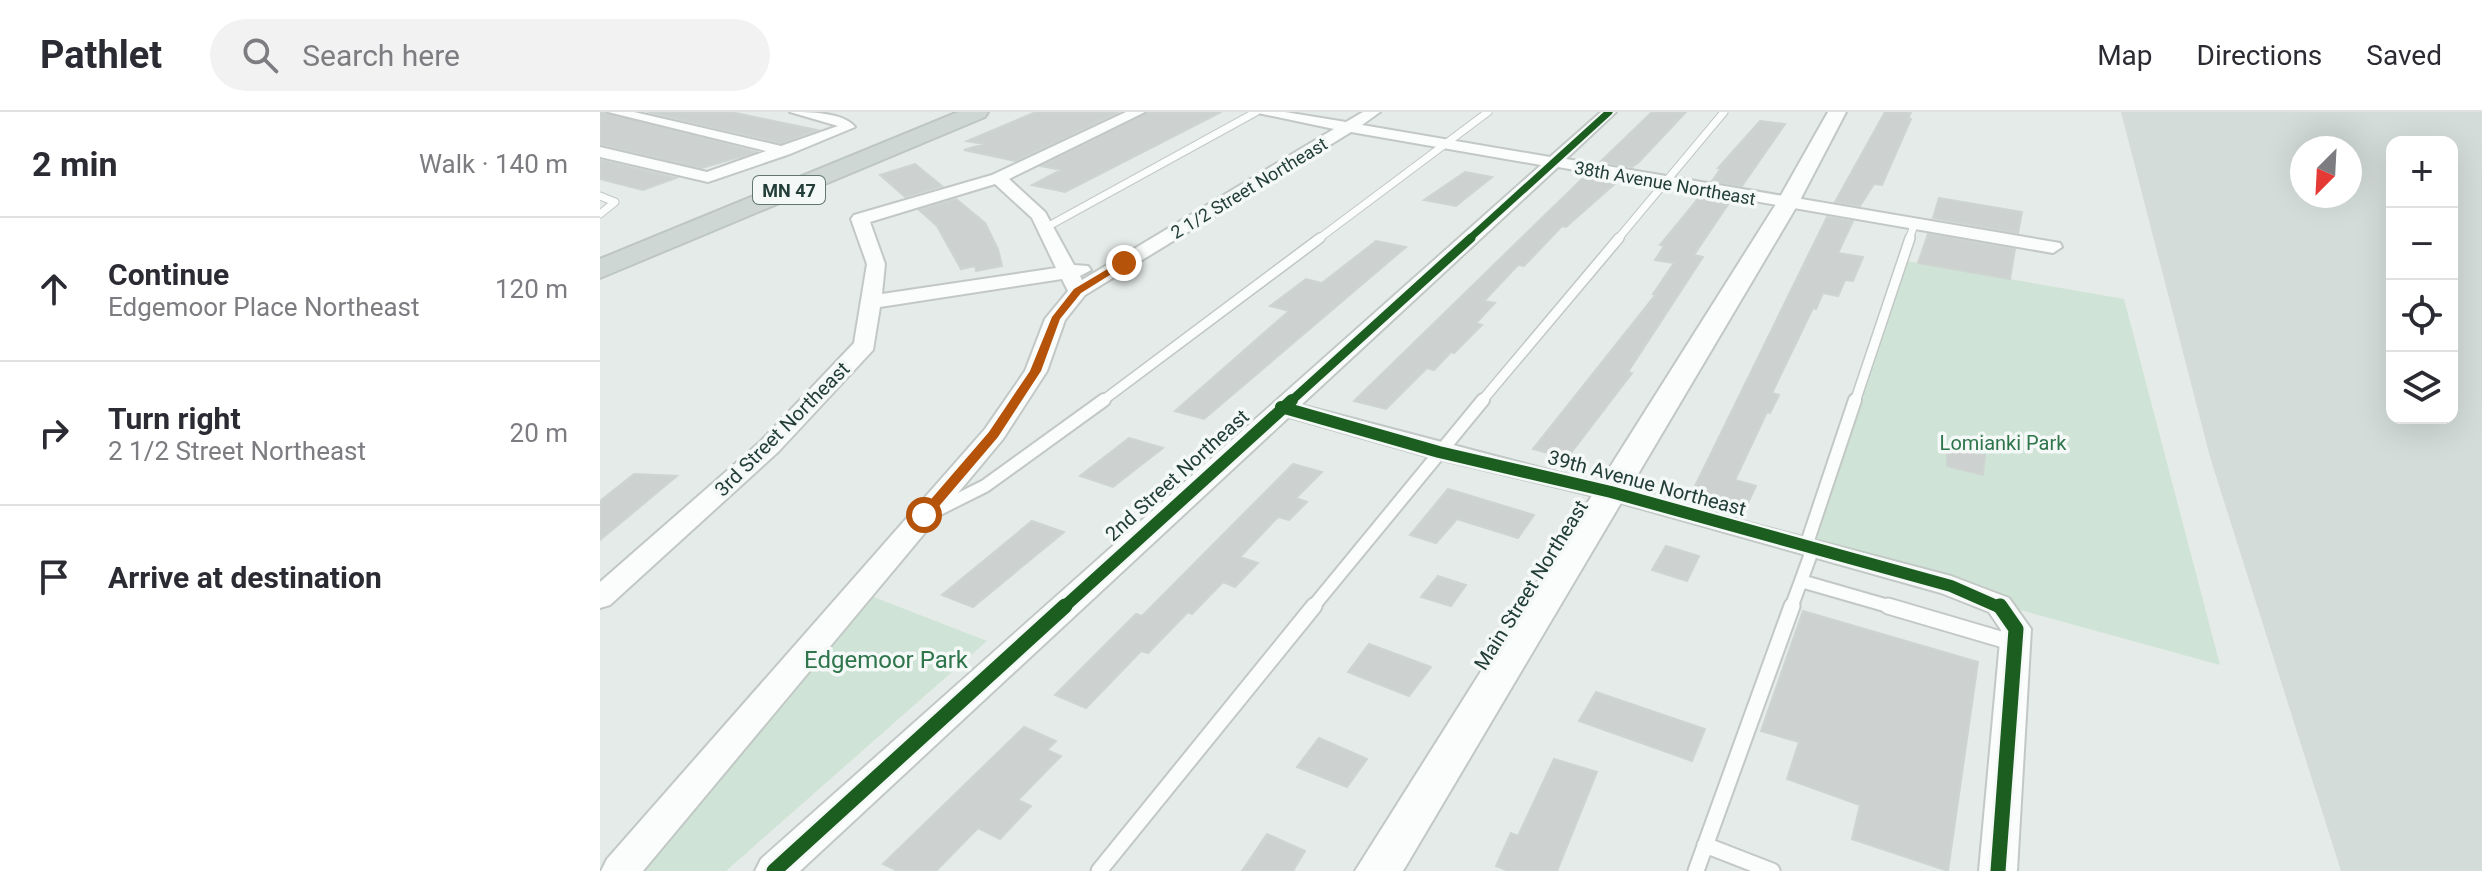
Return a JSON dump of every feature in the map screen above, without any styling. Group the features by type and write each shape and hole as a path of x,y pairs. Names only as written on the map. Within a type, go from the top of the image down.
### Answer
{"main road":[{"name":"MN 47","path":"600,249 937,112"},
{"name":"MN 47","path":"600,269 977,112"}],"street":[{"path":"615,112 785,151"},
{"path":"600,152 708,177 848,127 845,123 797,112"},
{"path":"620,871 994,434 1036,371 1073,281 1039,216 998,178 1138,112"},
{"name":"38th Avenue Northeast","path":"1258,112 2053,247"},
{"name":"2 1/2 Street Northeast","path":"871,302 1073,281 1124,263 1373,112"},
{"name":"2nd Street Northeast","path":"774,871 1609,112"},
{"name":"Main Street Northeast","path":"1378,871 1787,204 1837,112"},
{"name":"3rd Street Northeast","path":"600,598 769,447 865,345 876,264 860,219 998,178"},
{"name":"39th Avenue Northeast","path":"1281,407 1439,452 1611,492 1951,586 1999,605 2016,629 2014,643"},
{"path":"1998,871 2014,643"}],"lane":[{"path":"1045,228 1258,112"},
{"path":"924,515 962,500 1000,475 1488,112"},
{"path":"1099,871 1439,452 1724,112"},
{"path":"600,196 615,202 600,214"},
{"path":"1696,871 1801,581 1809,547 1914,225"},
{"path":"1801,581 2014,643"},
{"path":"1705,845 1772,871"}],"shaded area":[{"path":"2121,112 2482,112 2482,871 2341,871 2210,457"}],"green space":[{"name":"Lomianki Park","path":"1907,261 2124,299 2220,665 1799,549"},
{"name":"Edgemoor Park","path":"871,596 987,641 726,871 637,871"}],"building":[{"path":"600,112 756,152 702,168 600,144"},
{"path":"647,112 731,112 817,130 781,143"},
{"path":"1036,112 1119,112 1015,161 964,150 984,144 967,141"},
{"path":"1148,112 1221,112 1065,192 1032,185 1061,170 1041,166"},
{"path":"1652,112 1686,112 1632,167 1600,162"},
{"path":"1885,112 1911,112 1908,119 1911,119 1882,185 1874,184 1860,206 1835,202"},
{"path":"1760,121 1785,124 1742,186 1712,181 1721,168 1718,168"},
{"path":"600,160 676,178 643,190 600,179"},
{"path":"915,164 942,186 905,197 880,175"},
{"path":"1465,172 1492,177 1456,206 1424,200"},
{"path":"1586,175 1618,181 1566,227 1562,226 1524,266 1518,265 1484,301 1495,303 1476,323 1482,325 1454,353 1451,352 1434,370 1427,368 1386,409 1354,401"},
{"path":"1701,195 1731,200 1694,255 1703,257 1628,372 1632,373 1567,458 1533,449 1656,294 1653,294 1674,263 1655,260 1664,246 1660,245"},
{"path":"1939,198 2022,212 2018,233 1933,218"},
{"path":"956,199 985,223 998,249 1002,266 976,271 975,266 961,269 937,226 919,210"},
{"path":"1827,217 1853,221 1838,253 1863,257 1853,281 1845,280 1838,296 1823,293 1772,393 1779,395 1770,413 1767,412 1735,480 1756,486 1747,505 1693,490"},
{"path":"1928,234 2015,249 2010,279 1918,263"},
{"path":"1376,241 1406,247 1204,419 1175,411 1289,311 1270,306 1306,279 1322,283"},
{"path":"1129,438 1163,448 1113,487 1080,476"},
{"path":"1947,447 1985,455 1983,475 1947,466"},
{"path":"1293,464 1322,472 1296,498 1307,502 1289,520 1278,517 1240,557 1258,563 1235,587 1223,582 1148,653 1141,651 1086,708 1055,695 1136,614 1142,616"},
{"path":"634,474 677,476 600,540 600,501"},
{"path":"1448,489 1534,515 1518,538 1457,519 1436,543 1410,535"},
{"path":"1032,521 1064,532 973,607 942,595"},
{"path":"1666,546 1699,556 1687,581 1652,570"},
{"path":"1438,576 1466,585 1451,606 1421,597"},
{"path":"1803,611 1978,662 1948,871 1852,839 1860,805 1787,779 1799,742 1761,731"},
{"path":"1369,644 1431,667 1409,696 1348,672"},
{"path":"1596,692 1705,729 1692,761 1579,721"},
{"path":"1024,727 1056,741 1047,750 1061,756 1018,800 1031,806 1000,839 978,828 936,871 898,871 883,864"},
{"path":"1319,738 1367,759 1347,787 1297,767"},
{"path":"1554,759 1597,772 1557,871 1509,871 1496,866 1511,833 1518,836"},
{"path":"1267,834 1305,851 1293,871 1242,871"}],"cycle path":[{"path":"774,871 1609,112"},
{"path":"1281,407 1439,452 1611,492 1951,586 1999,605 2016,629 1998,871"}],"route":[{"path":"924,515 994,434 1036,371 1055,319 1078,291 1124,263"}]}
